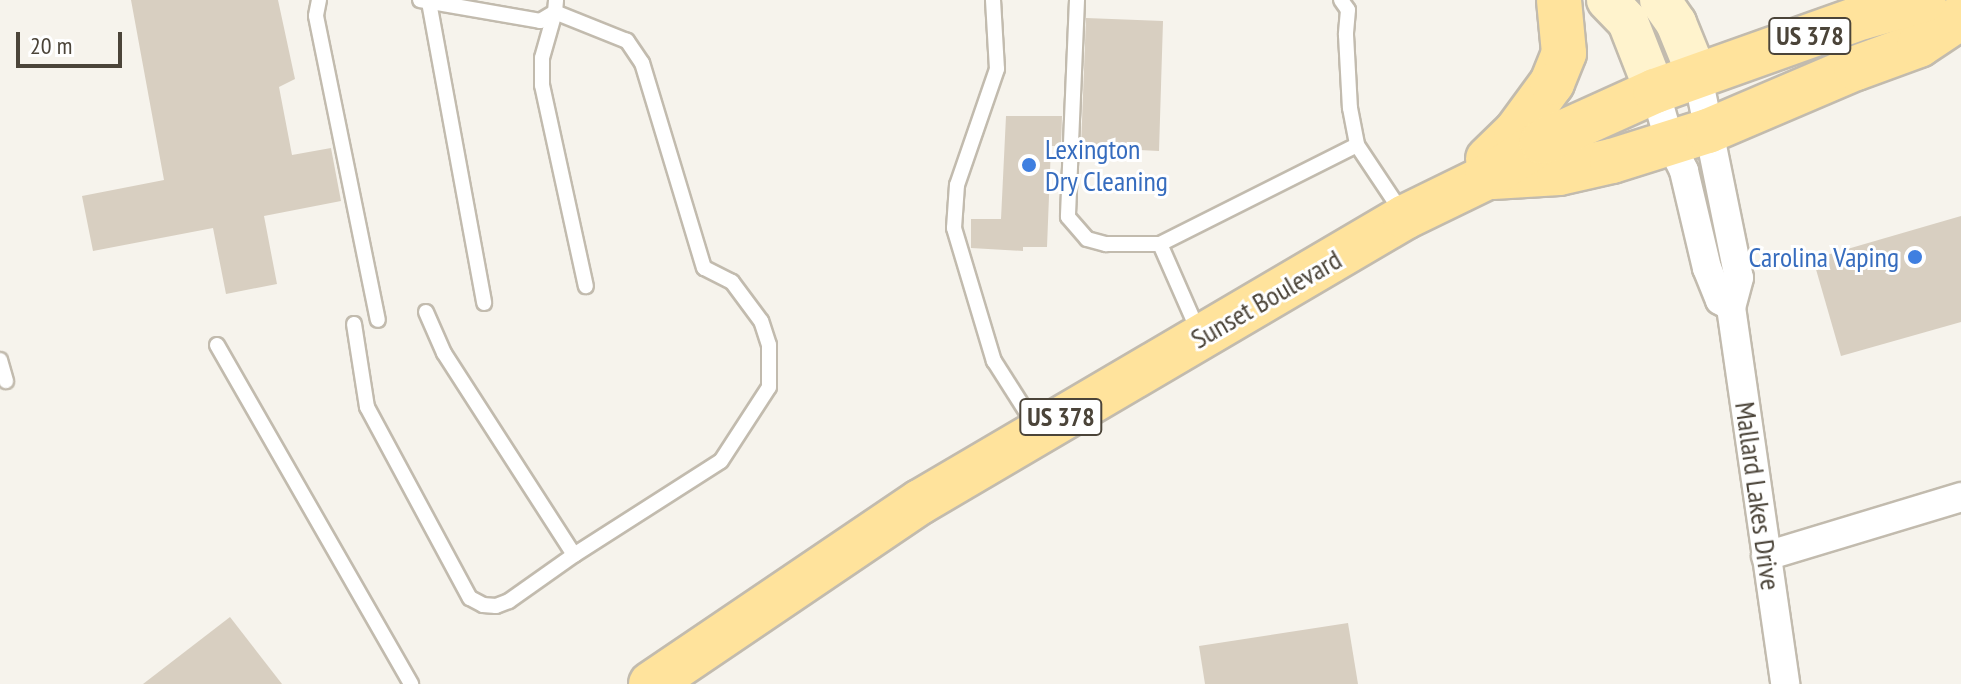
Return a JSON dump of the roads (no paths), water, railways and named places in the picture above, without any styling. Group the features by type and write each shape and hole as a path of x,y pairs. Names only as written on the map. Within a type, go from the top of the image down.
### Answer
{"main road":[{"path":"1469,185 1516,132 1552,83 1564,53 1559,0"},
{"name":"Sunset Boulevard","path":"651,684 920,502 1405,217 1469,185 1542,142 1655,91 1863,17 1924,0"},
{"path":"1469,185 1559,173 1689,137 1919,45 1961,17"}],"street":[{"path":"1607,0 1628,22 1655,91"},
{"path":"1660,0 1676,23 1698,77"},
{"name":"Mallard Lakes Drive","path":"1698,77 1684,171 1707,268 1720,300 1731,307"},
{"name":"Mallard Lakes Drive","path":"1655,91 1689,137 1739,278 1731,307 1785,684"},
{"path":"1766,556 1961,497"}],"lane":[{"path":"319,0 316,16 378,320"},
{"path":"993,0 997,69 957,185 954,228 994,361 1039,430"},
{"path":"1077,0 1068,217 1087,239 1106,244 1160,244 1357,145"},
{"path":"1341,0 1348,10 1348,85 1357,145 1405,217"},
{"path":"484,303 424,1 540,21 556,6"},
{"path":"556,6 542,58 542,85 586,286"},
{"path":"354,324 367,407 470,598 483,605 496,606 509,601 574,555 721,461 769,387 772,366 761,321 732,282 704,268 642,63 627,41 556,6"},
{"path":"1160,244 1201,337"},
{"path":"426,312 444,353 574,555"},
{"path":"217,345 411,684"},
{"path":"0,360 6,381"}],"place":[{"name":"Lexington Dry Cleaning","path":"1029,165"},
{"name":"Carolina Vaping","path":"1915,257"}]}
